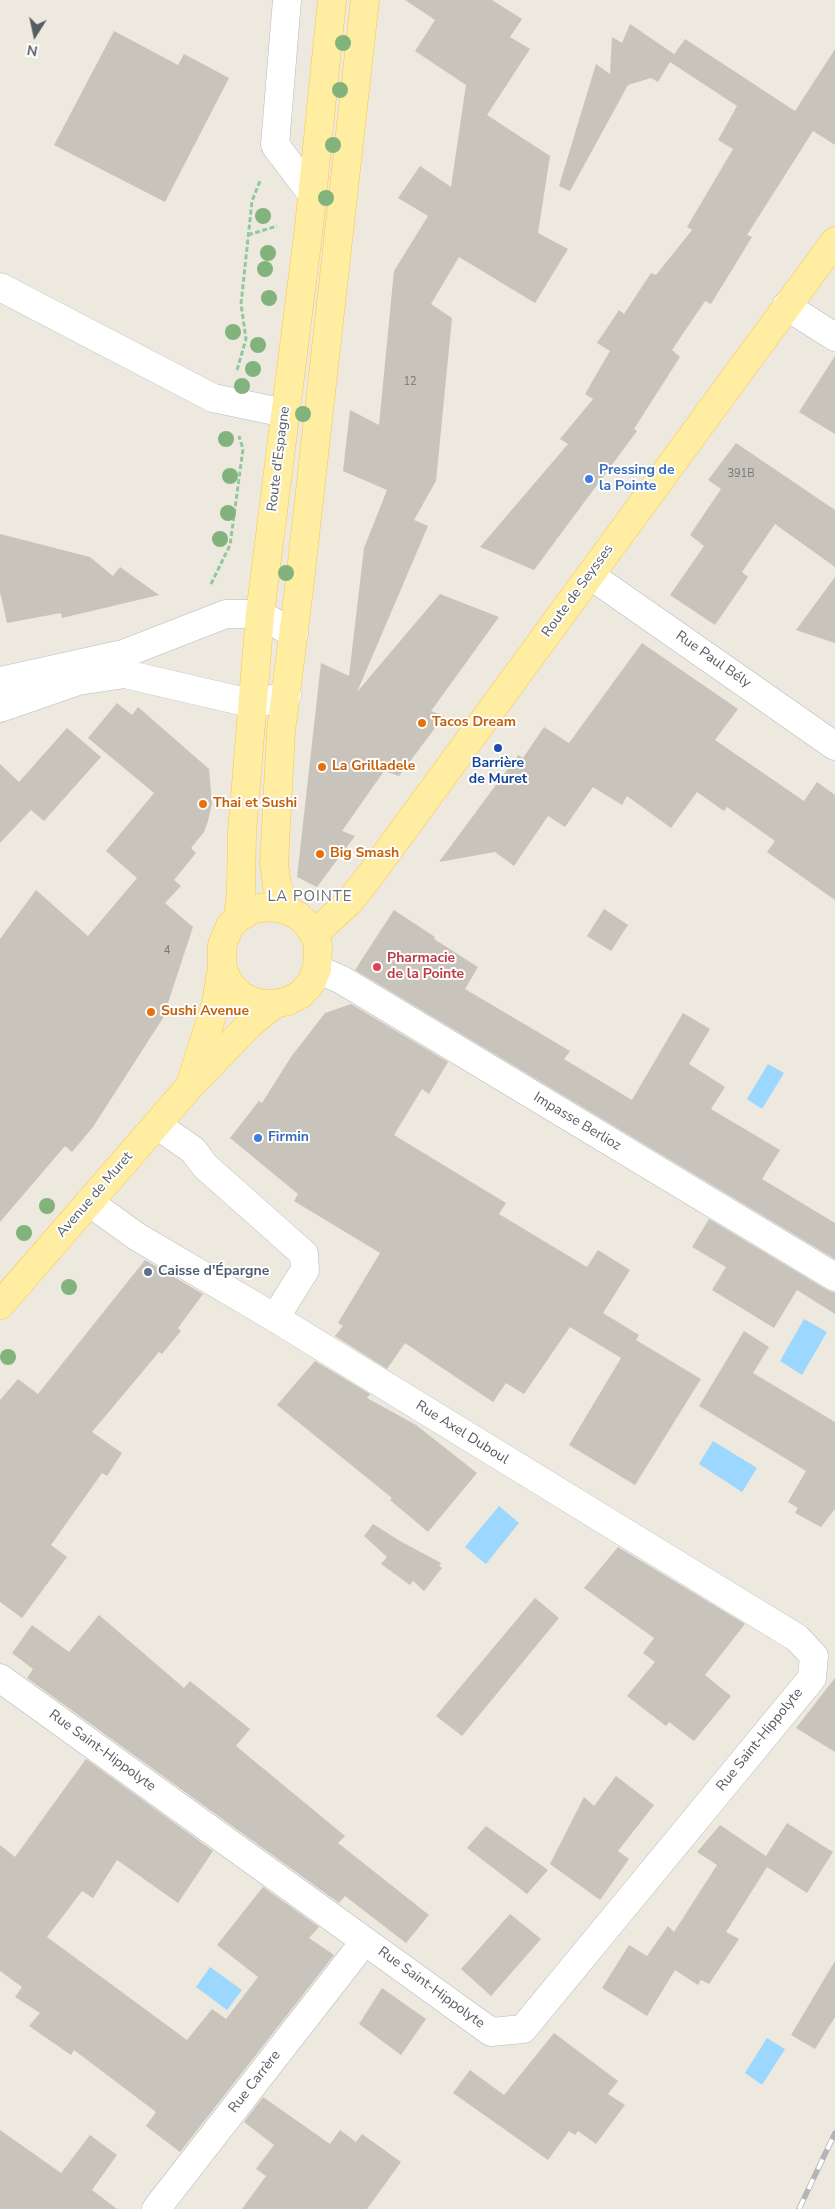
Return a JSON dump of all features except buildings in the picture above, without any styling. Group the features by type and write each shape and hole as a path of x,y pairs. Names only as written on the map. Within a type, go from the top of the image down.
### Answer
{"main road":[{"name":"Route d'Espagne","path":"238,918 241,891 242,833 260,614 312,194 332,0"},
{"path":"287,910 277,886 274,863 281,731 287,695 365,0"},
{"name":"Route de Seysses","path":"314,934 349,902 364,884 835,241"},
{"path":"270,906 287,910 298,916 314,934 318,946 317,969 311,983 301,994 288,1001 274,1004 257,1003 241,996 229,983 220,957 225,935 238,918 253,910 270,906"},
{"name":"Avenue de Muret","path":"190,1086 216,1003 222,967"},
{"name":"Avenue de Muret","path":"0,1305 190,1086 250,1024 274,1004"}],"street":[{"path":"286,0 275,145 312,194"},
{"path":"0,287 212,398 285,413"},
{"path":"786,306 835,337"},
{"name":"Rue Paul Bély","path":"590,575 835,746"},
{"path":"0,681 123,654 226,614 260,614 294,634"},
{"path":"0,708 78,681 125,674 254,704 287,695"},
{"name":"Impasse Berlioz","path":"317,969 342,980 835,1277"},
{"path":"157,1125 192,1150 205,1166 304,1254 305,1270 275,1318"},
{"name":"Rue Axel Duboul","path":"89,1202 136,1236 275,1318 796,1638 814,1656 812,1678"},
{"name":"Rue Saint-Hippolyte","path":"0,1678 491,2032 523,2029 812,1678"},
{"name":"Rue Carrère","path":"156,2209 354,1955"}],"path":[{"path":"248,235 284,224"}],"water":[{"path":"768,1064 784,1073 762,1109 747,1099"},
{"path":"804,1319 827,1332 802,1375 780,1361"},
{"path":"713,1441 757,1468 742,1492 699,1464"},
{"path":"499,1506 519,1523 486,1564 465,1547"},
{"path":"210,1967 242,1990 227,2010 196,1987"},
{"path":"767,2038 785,2049 762,2085 745,2073"}],"railway":[{"path":"799,2209 835,2133"}],"place":[{"name":"Pressing de la Pointe","path":"589,479"},
{"name":"Tacos Dream","path":"422,723"},
{"name":"Barrière de Muret","path":"498,748"},
{"name":"La Grilladele","path":"322,767"},
{"name":"Thai et Sushi","path":"203,804"},
{"name":"Big Smash","path":"320,854"},
{"name":"Pharmacie de la Pointe","path":"377,967"},
{"name":"Sushi Avenue","path":"151,1012"},
{"name":"Firmin","path":"258,1138"},
{"name":"Caisse d'Épargne","path":"148,1272"}],"district":[{"name":"LA POINTE","path":"310,897"}]}
